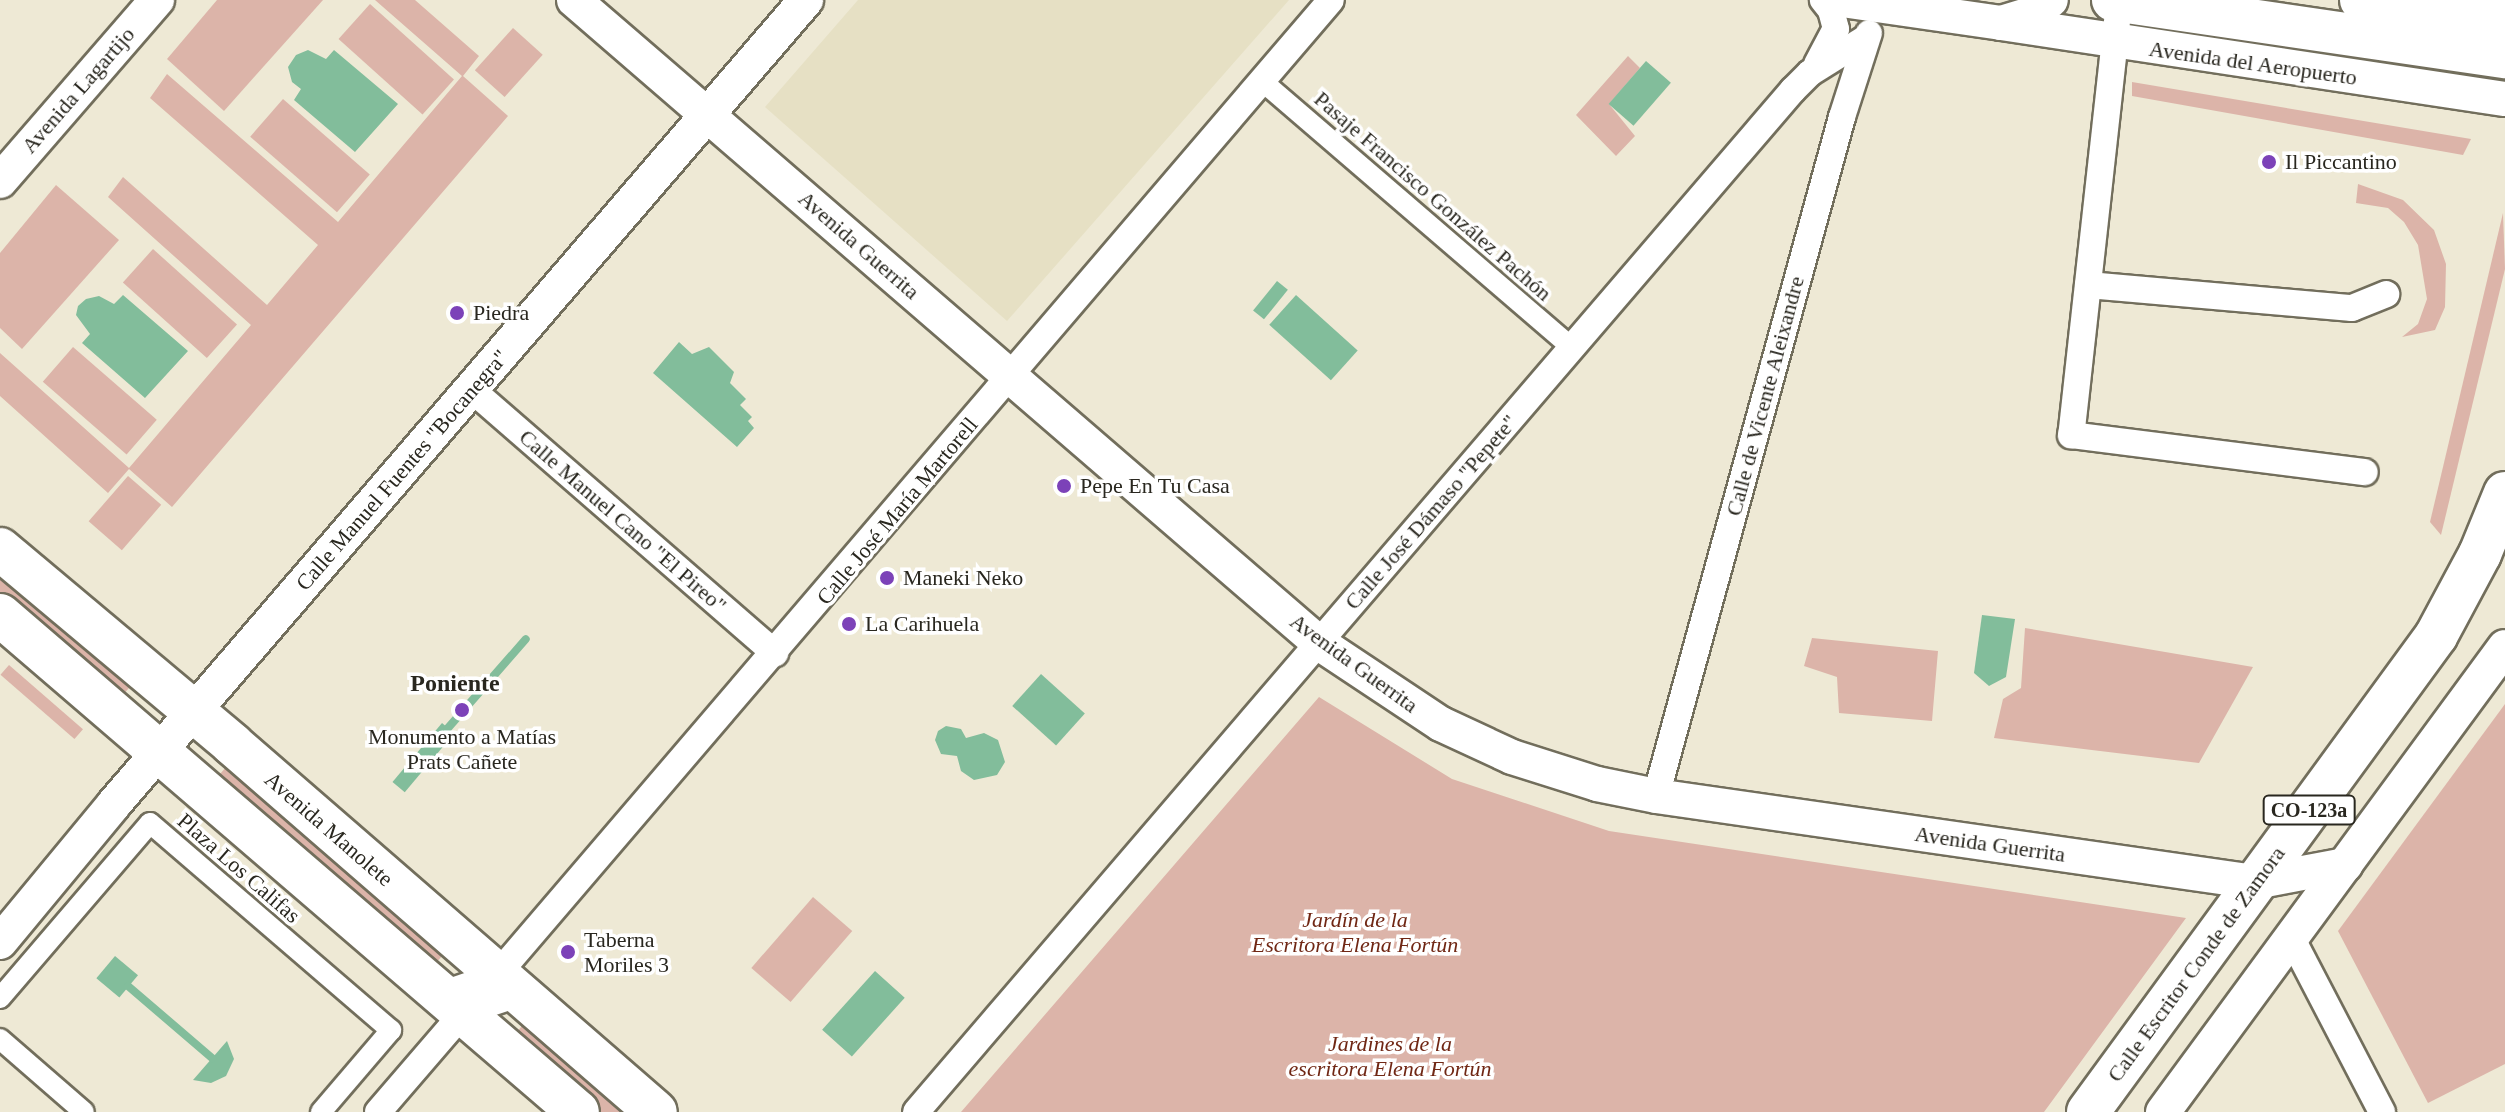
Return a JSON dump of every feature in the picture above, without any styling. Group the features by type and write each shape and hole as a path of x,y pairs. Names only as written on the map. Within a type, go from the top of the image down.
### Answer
{"main road":[{"name":"Avenida del Aeropuerto","path":"2113,0 2505,57"},
{"path":"2361,0 2505,21"},
{"name":"Calle Escritor Conde de Zamora","path":"2121,1112 2436,636 2474,568 2505,493"},
{"name":"Avenida Manolete","path":"0,549 656,1112"},
{"name":"Calle Escritor Conde de Zamora","path":"2088,1112 2459,645 2484,603 2505,556"},
{"path":"0,615 578,1112"}],"street":[{"name":"Avenida Lagartijo","path":"0,181 157,0"},
{"name":"Avenida Guerrita","path":"574,0 1319,643 1441,724 1512,757 1597,784 1656,796 2273,880"},
{"name":"Calle Manuel Fuentes \"Bocanegra\"","path":"0,942 193,712 806,0"},
{"name":"Calle José María Martorell","path":"507,985 775,653 1331,0"},
{"path":"1810,73 1826,52 1836,29 1831,10 1823,0"},
{"name":"Avenida del Aeropuerto","path":"1842,0 2505,99"},
{"name":"Avenida del Aeropuerto","path":"2001,23 2036,12 2051,0"},
{"path":"2119,1 2071,435 2365,472"},
{"name":"Calle de Vicente Aleixandre","path":"1656,796 1866,38 1881,17 1896,8"},
{"name":"Calle José Dámaso \"Pepete\"","path":"916,1112 1810,73 1866,38"},
{"name":"Pasaje Francisco González Pachón","path":"1262,81 1572,348"},
{"path":"2088,285 2352,308 2386,294"},
{"name":"Calle Manuel Cano \"El Pireo\"","path":"471,389 775,653"},
{"path":"2163,1112 2505,647"},
{"name":"Plaza Los Califas","path":"0,998 150,823 391,1030 321,1112"},
{"path":"2273,880 2345,865"},
{"path":"2292,939 2382,1112"},
{"path":"378,1112 453,1003 507,985"},
{"path":"0,1039 84,1112"}],"shaded area":[{"path":"858,0 1289,0 1007,321 765,107"},
{"path":"308,50 326,59 334,50 398,104 355,152 294,100 301,89 292,82 288,67 296,55"},
{"path":"1646,61 1671,83 1634,126 1609,104"},
{"path":"1277,281 1288,290 1264,319 1253,311"},
{"path":"123,295 188,351 145,398 82,343 90,334 76,315 78,306 86,299 99,296 114,304"},
{"path":"1296,295 1358,351 1331,380 1269,325"},
{"path":"679,342 692,354 709,347 734,372 730,383 746,399 740,405 752,417 748,421 754,428 737,447 653,373"},
{"path":"1982,615 2015,619 2006,677 1989,686 1974,673"},
{"path":"1041,674 1085,713 1056,745 1012,706"},
{"path":"442,723 454,733 405,792 393,782"},
{"path":"946,726 961,729 966,738 984,733 998,740 1005,762 997,775 974,780 961,771 957,756 941,754 935,740 938,731"},
{"path":"115,956 138,975 119,997 96,978"},
{"path":"875,971 905,998 852,1056 822,1030"},
{"path":"227,1041 234,1059 226,1076 211,1083 193,1080"}],"green space":[{"path":"217,0 323,0 224,111 167,59"},
{"path":"375,0 415,0 479,56 463,76 508,116 172,507 129,469 108,493 0,396 0,353 129,468 251,325 108,197 123,177 267,305 318,245 150,98 167,74 338,222 462,76"},
{"path":"370,4 454,80 423,115 339,39"},
{"path":"513,28 543,55 505,97 475,70"},
{"path":"1628,56 1640,68 1609,104 1635,136 1616,156 1576,115"},
{"path":"2132,82 2471,139 2463,155 2132,96"},
{"path":"283,99 370,174 337,212 250,137"},
{"path":"2358,184 2403,200 2434,230 2446,264 2445,307 2435,330 2402,337 2418,324 2427,299 2418,245 2404,222 2388,208 2356,203"},
{"path":"56,185 119,240 22,349 0,328 0,253"},
{"path":"2503,213 2505,269 2441,535 2430,522"},
{"path":"153,249 237,325 207,358 123,282"},
{"path":"73,347 157,420 127,455 43,382"},
{"path":"128,476 161,505 122,550 89,521"},
{"path":"0,571 131,685 115,704 0,604"},
{"path":"2025,628 2253,667 2199,763 1994,738 2003,699 2021,688"},
{"path":"1812,638 1938,651 1932,721 1839,713 1837,677 1804,666"},
{"path":"9,665 83,729 74,739 0,675"},
{"name":"Jardín de la Escritora Elena Fortún","path":"1319,697 1452,779 1609,831 2186,918 2044,1112 961,1112"},
{"path":"2505,704 2505,1064 2428,1103 2338,931"},
{"path":"227,766 444,954 432,968 215,780"},
{"path":"813,897 852,931 791,1002 751,968"},
{"path":"525,1022 629,1112 600,1112 513,1037"}],"waterway":[{"path":"448,728 526,639"},
{"path":"128,986 212,1058"}],"place":[{"name":"Il Piccantino","path":"2269,162"},
{"name":"Piedra","path":"457,313"},
{"name":"Pepe En Tu Casa","path":"1064,486"},
{"name":"Maneki Neko","path":"887,578"},
{"name":"La Carihuela","path":"849,624"},
{"name":"Monumento a Matías Prats Cañete","path":"462,710"},
{"name":"Taberna Moriles 3","path":"568,952"}],"district":[{"name":"Poniente","path":"455,684"}],"park label":[{"name":"Jardines de la escritora Elena Fortún","path":"1390,1056"}]}
